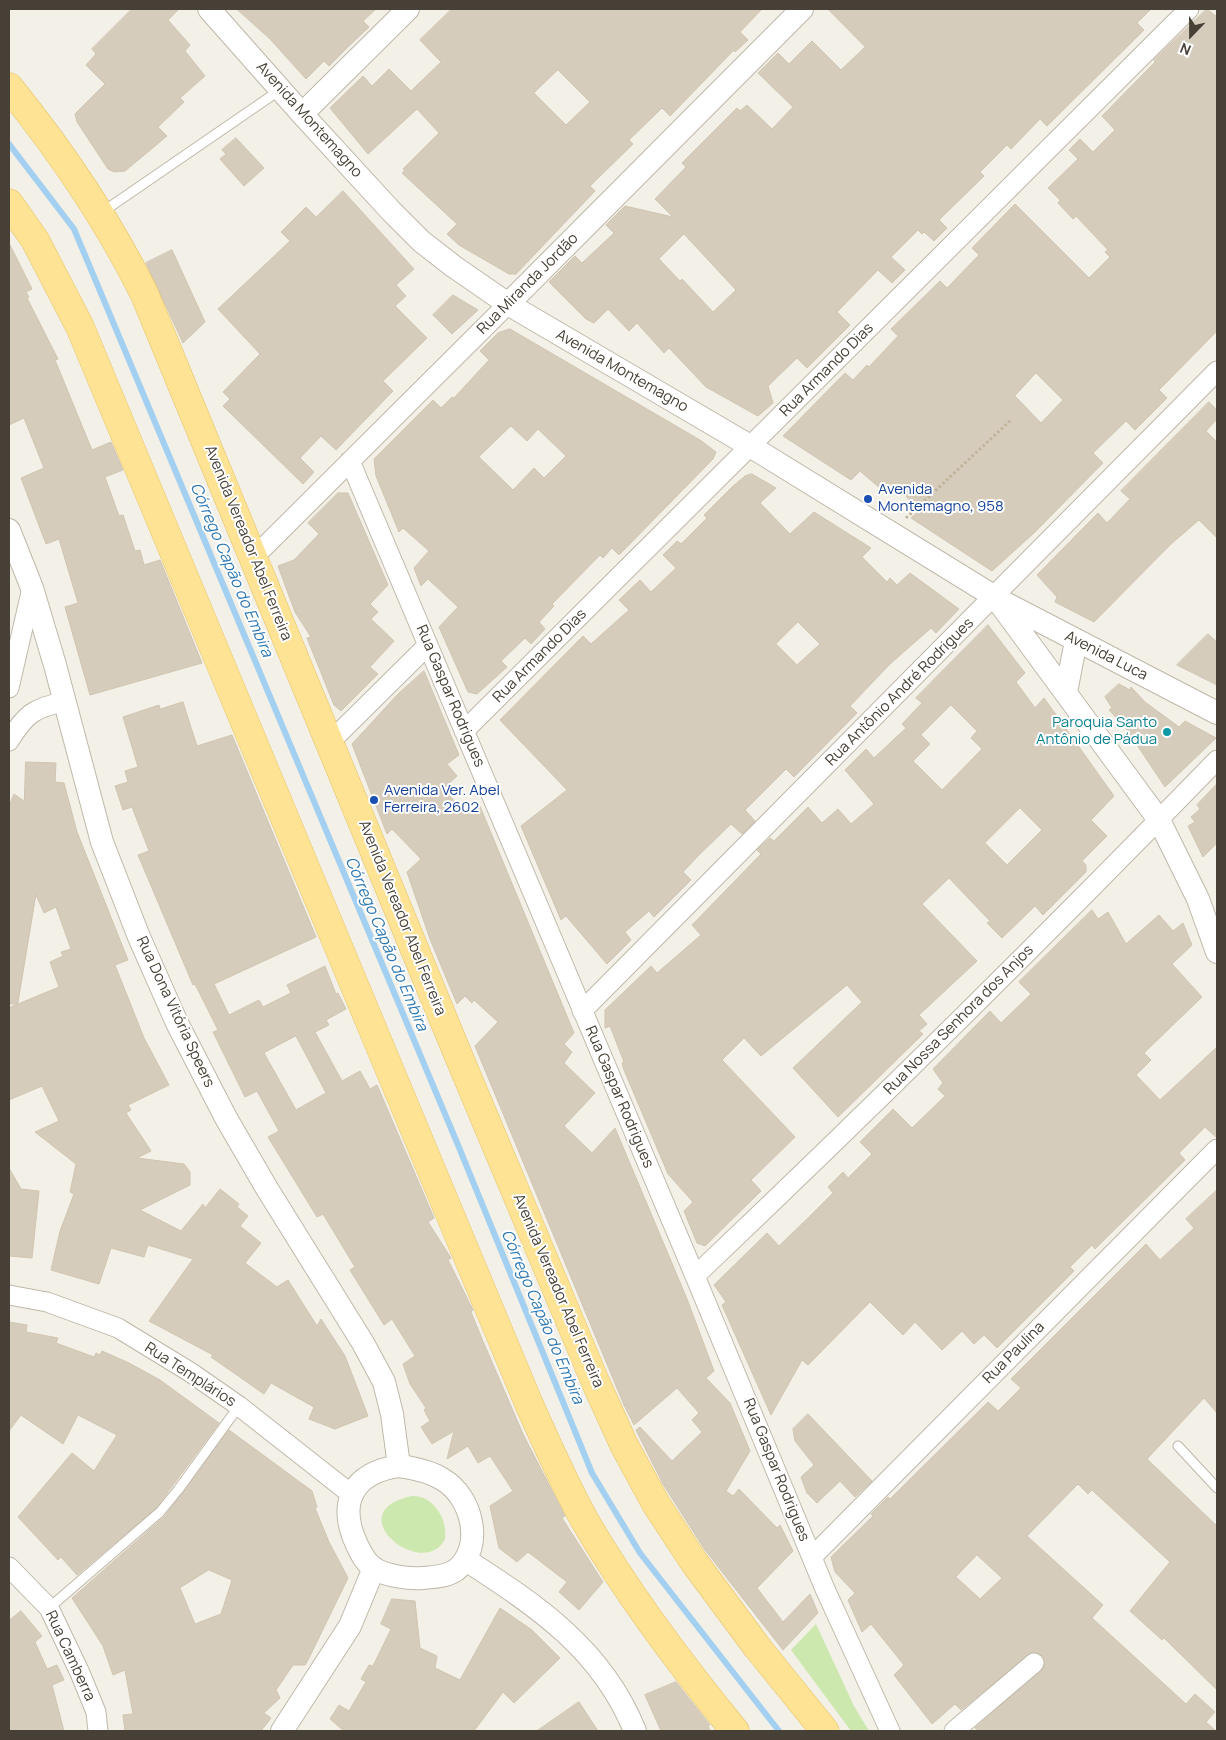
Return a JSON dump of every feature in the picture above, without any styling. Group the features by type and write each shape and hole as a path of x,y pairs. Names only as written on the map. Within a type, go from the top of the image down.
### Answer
{"main road":[{"name":"Avenida Vereador Abel Ferreira","path":"9,87 39,124 101,213 144,293 595,1381 624,1446 656,1504 694,1562 757,1647 826,1731"},
{"path":"9,203 35,240 80,327 529,1404 560,1473 586,1521 630,1591 735,1731"}],"street":[{"name":"Avenida Montemagno","path":"209,9 302,114 421,241 508,304 750,446 995,597 1159,820 1198,899 1217,952"},
{"path":"302,114 408,9"},
{"name":"Rua Miranda Jordão","path":"254,557 802,9"},
{"name":"Rua Armando Dias","path":"464,731 1189,9"},
{"name":"Rua Antônio André Rodrigues","path":"582,1011 995,597 1217,371"},
{"name":"Rua Gaspar Rodrigues","path":"350,460 812,1557 890,1731"},
{"name":"Rua Dona Vitória Speers","path":"9,530 32,588 65,702 102,842 143,945 177,1023 226,1118 266,1187 363,1343 384,1382 392,1414 399,1466"},
{"path":"9,688 32,588"},
{"name":"Avenida Luca","path":"995,597 1217,713"},
{"path":"1066,692 1076,641"},
{"path":"330,742 428,645"},
{"path":"9,741 19,724 35,709 65,702"},
{"name":"Rua Nossa Senhora dos Anjos","path":"695,1276 845,1131 1159,820 1217,760"},
{"name":"Rua Paulina","path":"812,1557 1217,1149"},
{"name":"Rua Templários","path":"9,1296 47,1302 118,1328 190,1372 239,1406 351,1494"},
{"path":"399,1466 423,1470 444,1479 457,1492 466,1505 472,1522 472,1541 466,1560 454,1571 439,1577 416,1579 374,1568 362,1555 353,1536 348,1515 351,1494 359,1482 368,1476 382,1468 399,1466"},
{"path":"466,1560 551,1618 588,1654 611,1685 635,1731"},
{"name":"Rua Camberra","path":"9,1567 50,1608 96,1712 98,1731"},
{"path":"282,1731 350,1626 374,1568"},
{"path":"954,1731 1034,1663"}],"lane":[{"path":"101,213 281,90"},
{"path":"50,1608 160,1512 239,1406"},
{"path":"1178,1446 1217,1488"}],"path":[{"path":"890,533 1010,421"}],"green space":[{"path":"412,1496 426,1499 441,1516 444,1524 445,1539 434,1550 420,1553 405,1549 392,1540 384,1528 382,1516 391,1504"},
{"path":"816,1624 854,1706 869,1731 851,1731 791,1650"}],"building":[{"path":"132,9 179,9 168,20 190,45 185,51 205,76 180,98 184,102 158,127 167,136 125,171 114,172 108,169 77,122 75,114 105,84 86,65 96,54 92,49"},
{"path":"237,9 376,9 363,21 369,27 329,66 324,61 306,79 270,39"},
{"path":"452,9 762,9 740,32 748,40 735,52 734,50 670,116 662,108 629,140 633,144 590,186 595,191 516,274 509,274 459,245 447,234 457,224 402,173 405,171 403,169 439,133 417,109 368,154 330,108 363,76 372,86 389,69 411,91 441,62 420,40","holes":["558,70 590,102 566,125 534,93"]},
{"path":"828,9 1151,9 1137,23 1144,30 1047,126 1040,119 1011,149 1007,145 980,172 984,176 939,220 947,228 934,241 924,232 922,234 918,230 891,257 905,270 892,283 878,270 837,312 850,325 807,368 797,358 768,386 773,403 758,416 706,387 669,348 664,353 637,323 629,331 608,309 594,323 586,319 549,282 575,256 582,263 614,233 606,225 625,206 673,217 655,199 686,167 682,163 737,108 740,111 747,105 772,129 793,107 758,73 778,53 789,64 812,41 841,70 865,47","holes":["684,234 736,290 713,312 682,279 680,281 659,259"]},
{"path":"1207,9 1217,17 1217,331 1159,390 1167,398 1135,430 1126,421 1093,453 1103,463 1034,533 992,571 911,518 919,511 897,486 888,495 860,471 851,480 783,436 845,373 853,380 867,365 869,367 898,336 891,329 940,281 947,288 979,255 972,248 1015,204 1089,278 1110,257 1105,252 1108,250 1076,216 1073,219 1058,203 1060,200 1048,188 1078,159 1069,150 1080,139 1093,152 1115,130 1102,116 1155,62 1154,60","holes":["1036,373 1063,400 1041,423 1015,396"]},
{"path":"236,138 264,168 244,186 220,159 226,154 222,150"},
{"path":"343,191 414,269 396,285 406,296 395,306 427,338 383,381 393,391 336,450 321,436 300,458 314,472 303,484 223,406 230,399 223,392 260,354 218,309 290,241 281,232 306,207 316,217"},
{"path":"9,243 32,289 26,292 29,297 27,298 58,359 55,360 92,450 111,442 123,470 105,477 119,516 123,515 135,551 140,550 144,565 160,560 202,663 90,695 65,607 78,603 59,539 46,544 21,478 44,468 24,418 9,425"},
{"path":"172,250 205,322 183,343 146,263"},
{"path":"453,295 478,310 452,334 433,315"},
{"path":"510,329 700,440 716,452 713,459 619,555 612,548 603,558 600,555 552,604 554,606 539,622 545,629 531,644 525,638 501,661 507,667 477,694 468,692 439,627 458,607 428,579 421,586 414,568 429,551 403,528 399,532 376,476 374,459 433,400 441,408 452,397 454,398 489,360 480,351 498,333","holes":["511,426 527,441 538,429 566,456 544,478 534,468 513,490 479,457"]},
{"path":"1209,402 1217,410 1217,419 1206,431 1217,442 1217,538 1199,520 1171,544 1094,622 1055,602 1057,597 1037,575 1098,513 1107,523 1130,499 1121,491"},
{"path":"752,474 776,488 760,503 790,534 814,512 871,548 862,557 887,582 890,578 897,585 910,573 959,609 936,633 931,628 890,664 850,706 857,713 794,777 786,769 745,810 755,821 742,834 731,824 698,856 683,872 691,880 654,917 649,911 625,932 631,940 607,964 566,916 561,920 521,826 567,790 500,720 583,636 591,644 629,610 619,600 640,580 651,592 676,568 663,555 677,541 681,544 707,518 704,515 745,476","holes":["798,622 820,644 797,665 776,644"]},
{"path":"338,493 348,493 388,585 370,604 378,612 371,619 394,641 370,667 378,674 341,711 334,705 307,638 311,637 295,612 278,566 294,560 319,534 308,523"},
{"path":"988,625 1025,673 1016,682 1035,708 1044,698 1114,796 1091,820 1107,836 1082,861 1086,865 1086,872 1043,915 1035,906 1002,938 987,923 990,921 949,878 922,904 977,961 919,1015 927,1024 919,1031 923,1034 838,1117 793,1068 862,1002 847,985 761,1056 744,1038 722,1060 795,1137 751,1180 761,1191 705,1246 697,1243 684,1211 693,1202 668,1174 624,1070 622,1063 624,1062 610,1026 605,1028 605,1010 651,966 657,973 701,935 692,925 761,854 757,850 770,838 774,841 808,807 822,823 838,809 851,824 874,804 845,770 866,749 874,758 906,728 902,724 922,703 916,698","holes":["951,705 977,731 971,738 982,749 942,790 913,761 930,744 921,735","1020,808 1042,830 1007,865 985,843"]},
{"path":"1208,634 1217,642 1217,685 1177,665"},
{"path":"424,671 459,755 447,764 457,776 443,789 468,815 479,804 574,1033 564,1044 572,1052 564,1063 595,1093 564,1126 592,1153 615,1128 687,1299 714,1371 706,1378 730,1403 750,1451 726,1491 733,1496 739,1489 777,1528 780,1525 793,1551 757,1588 783,1622 810,1594 818,1613 783,1650 705,1550 663,1484 636,1430 640,1427 672,1461 702,1432 692,1420 699,1413 677,1388 634,1425 624,1405 475,1046 498,1022 474,1000 472,1003 465,996 457,1004 430,939 407,872 421,859 392,829 387,834 352,744 398,694"},
{"name":"Paroquia Santo Antônio de Pádua","path":"1119,684 1130,690 1131,687 1145,702 1179,727 1185,721 1216,738 1165,787 1125,727 1109,710 1112,708 1105,697"},
{"path":"183,702 197,746 232,735 316,937 214,984 229,1015 259,1000 263,1007 291,993 287,985 325,966 336,994 338,993 346,1009 326,1020 329,1025 315,1032 342,1081 360,1071 370,1089 377,1085 434,1218 428,1222 451,1258 448,1260 473,1310 471,1312 523,1434 565,1516 562,1518 603,1582 579,1610 559,1592 567,1582 528,1552 517,1562 499,1548 490,1506 513,1491 490,1456 478,1463 468,1446 447,1459 454,1431 432,1444 421,1427 430,1421 424,1410 426,1408 410,1384 403,1364 415,1356 392,1319 384,1325 350,1270 355,1267 323,1214 317,1217 268,1137 279,1131 257,1091 245,1097 213,1032 218,1030 195,984 193,985 138,855 149,851 132,807 123,810 115,786 128,782 125,771 138,767 123,717 159,705 160,709","holes":["296,1036 326,1093 296,1110 264,1053"]},
{"path":"26,762 56,763 55,782 64,783 77,832 128,960 115,965 144,1038 169,1085 128,1105 131,1110 126,1113 151,1151 137,1158 184,1164 190,1172 190,1185 140,1210 181,1231 203,1204 205,1208 220,1189 239,1204 237,1207 248,1216 240,1226 261,1243 245,1263 277,1287 288,1280 317,1326 321,1319 345,1356 368,1416 335,1429 309,1419 314,1407 271,1383 264,1394 211,1357 213,1355 149,1321 193,1259 148,1245 144,1257 111,1248 99,1284 51,1270 60,1231 74,1194 70,1192 76,1164 35,1132 59,1121 42,1086 9,1100 9,1008 17,1004 9,1004 9,806 14,794 24,801","holes":["36,895 44,913 56,907 71,949 61,952 63,956 50,962 59,987 18,1004"]},
{"path":"1217,784 1217,843 1203,857 1188,826 1195,822 1191,817 1200,809 1197,805"},
{"path":"1092,910 1098,919 1108,912 1126,944 1159,915 1173,931 1183,923 1192,945 1172,964 1202,997 1144,1053 1151,1060 1136,1075 1160,1100 1217,1047 1217,1138 1205,1127 1179,1153 1185,1160 1095,1249 1092,1245 1070,1267 1074,1271 997,1348 984,1335 974,1344 962,1331 942,1350 915,1322 903,1335 870,1302 808,1365 802,1360 771,1415 722,1305 726,1302 714,1285 767,1233 779,1246 808,1218 833,1193 828,1187 843,1172 848,1178 872,1154 860,1142 893,1109 912,1128 945,1096 938,1089 943,1083 933,1069 990,1011 1001,1023 1031,994 1019,982"},
{"path":"9,1168 21,1189 39,1191 32,1258 9,1256"},
{"path":"1217,1190 1217,1413 1204,1398 1147,1459 1217,1526 1217,1690 1164,1638 1162,1640 1130,1611 1170,1562 1092,1490 1088,1494 1078,1484 1027,1536 1103,1605 1092,1618 1186,1704 1195,1694 1215,1712 1206,1722 1216,1731 979,1731 975,1728 1044,1667 1043,1656 1032,1652 961,1710 955,1704 932,1724 894,1675 904,1665 871,1624 862,1632 848,1600 855,1593 835,1572 831,1557 873,1516 871,1514 888,1497 890,1499 988,1402 998,1411 1021,1388 1011,1379 1146,1244 1160,1260 1194,1228 1186,1219","holes":["977,1555 1002,1578 980,1599 956,1577"]},
{"path":"9,1322 27,1325 26,1332 58,1338 56,1343 94,1357 96,1353 100,1355 102,1351 129,1363 160,1380 219,1423 156,1508 77,1575 61,1557 58,1560 18,1517 72,1453 94,1471 117,1435 78,1415 63,1444 21,1415 9,1431"},
{"path":"808,1414 872,1481 855,1497 840,1481 817,1503 807,1493 801,1477 814,1465 795,1441 793,1429"},
{"path":"229,1430 312,1491 317,1507 315,1508 329,1542 348,1578 305,1665 293,1665 276,1690 280,1698 264,1713 271,1718 261,1731 125,1731 123,1715 133,1714 125,1670 113,1675 103,1646 72,1598 165,1516","holes":["209,1570 232,1580 221,1614 195,1624 180,1588"]},
{"path":"392,1599 415,1601 420,1648 437,1656 435,1668 460,1680 500,1608 532,1630 560,1658 514,1703 503,1692 474,1731 344,1731 330,1719 339,1705 349,1711 366,1682 361,1679 369,1665 373,1666 391,1629 381,1624"},
{"path":"21,1611 42,1636 35,1642 47,1669 57,1665 64,1680 52,1685 64,1731 9,1731 9,1621"},
{"path":"676,1682 710,1725 708,1726 710,1731 661,1731 645,1695"},
{"path":"579,1702 598,1731 537,1731"}],"waterway":[{"name":"Córrego Capão do Embira","path":"9,144 74,229 458,1145 592,1473 640,1553 779,1731"}],"place":[{"name":"Avenida Montemagno, 958","path":"868,499"},
{"name":"Paroquia Santo Antônio de Pádua","path":"1167,732"},
{"name":"Avenida Ver. Abel Ferreira, 2602","path":"374,800"}]}
